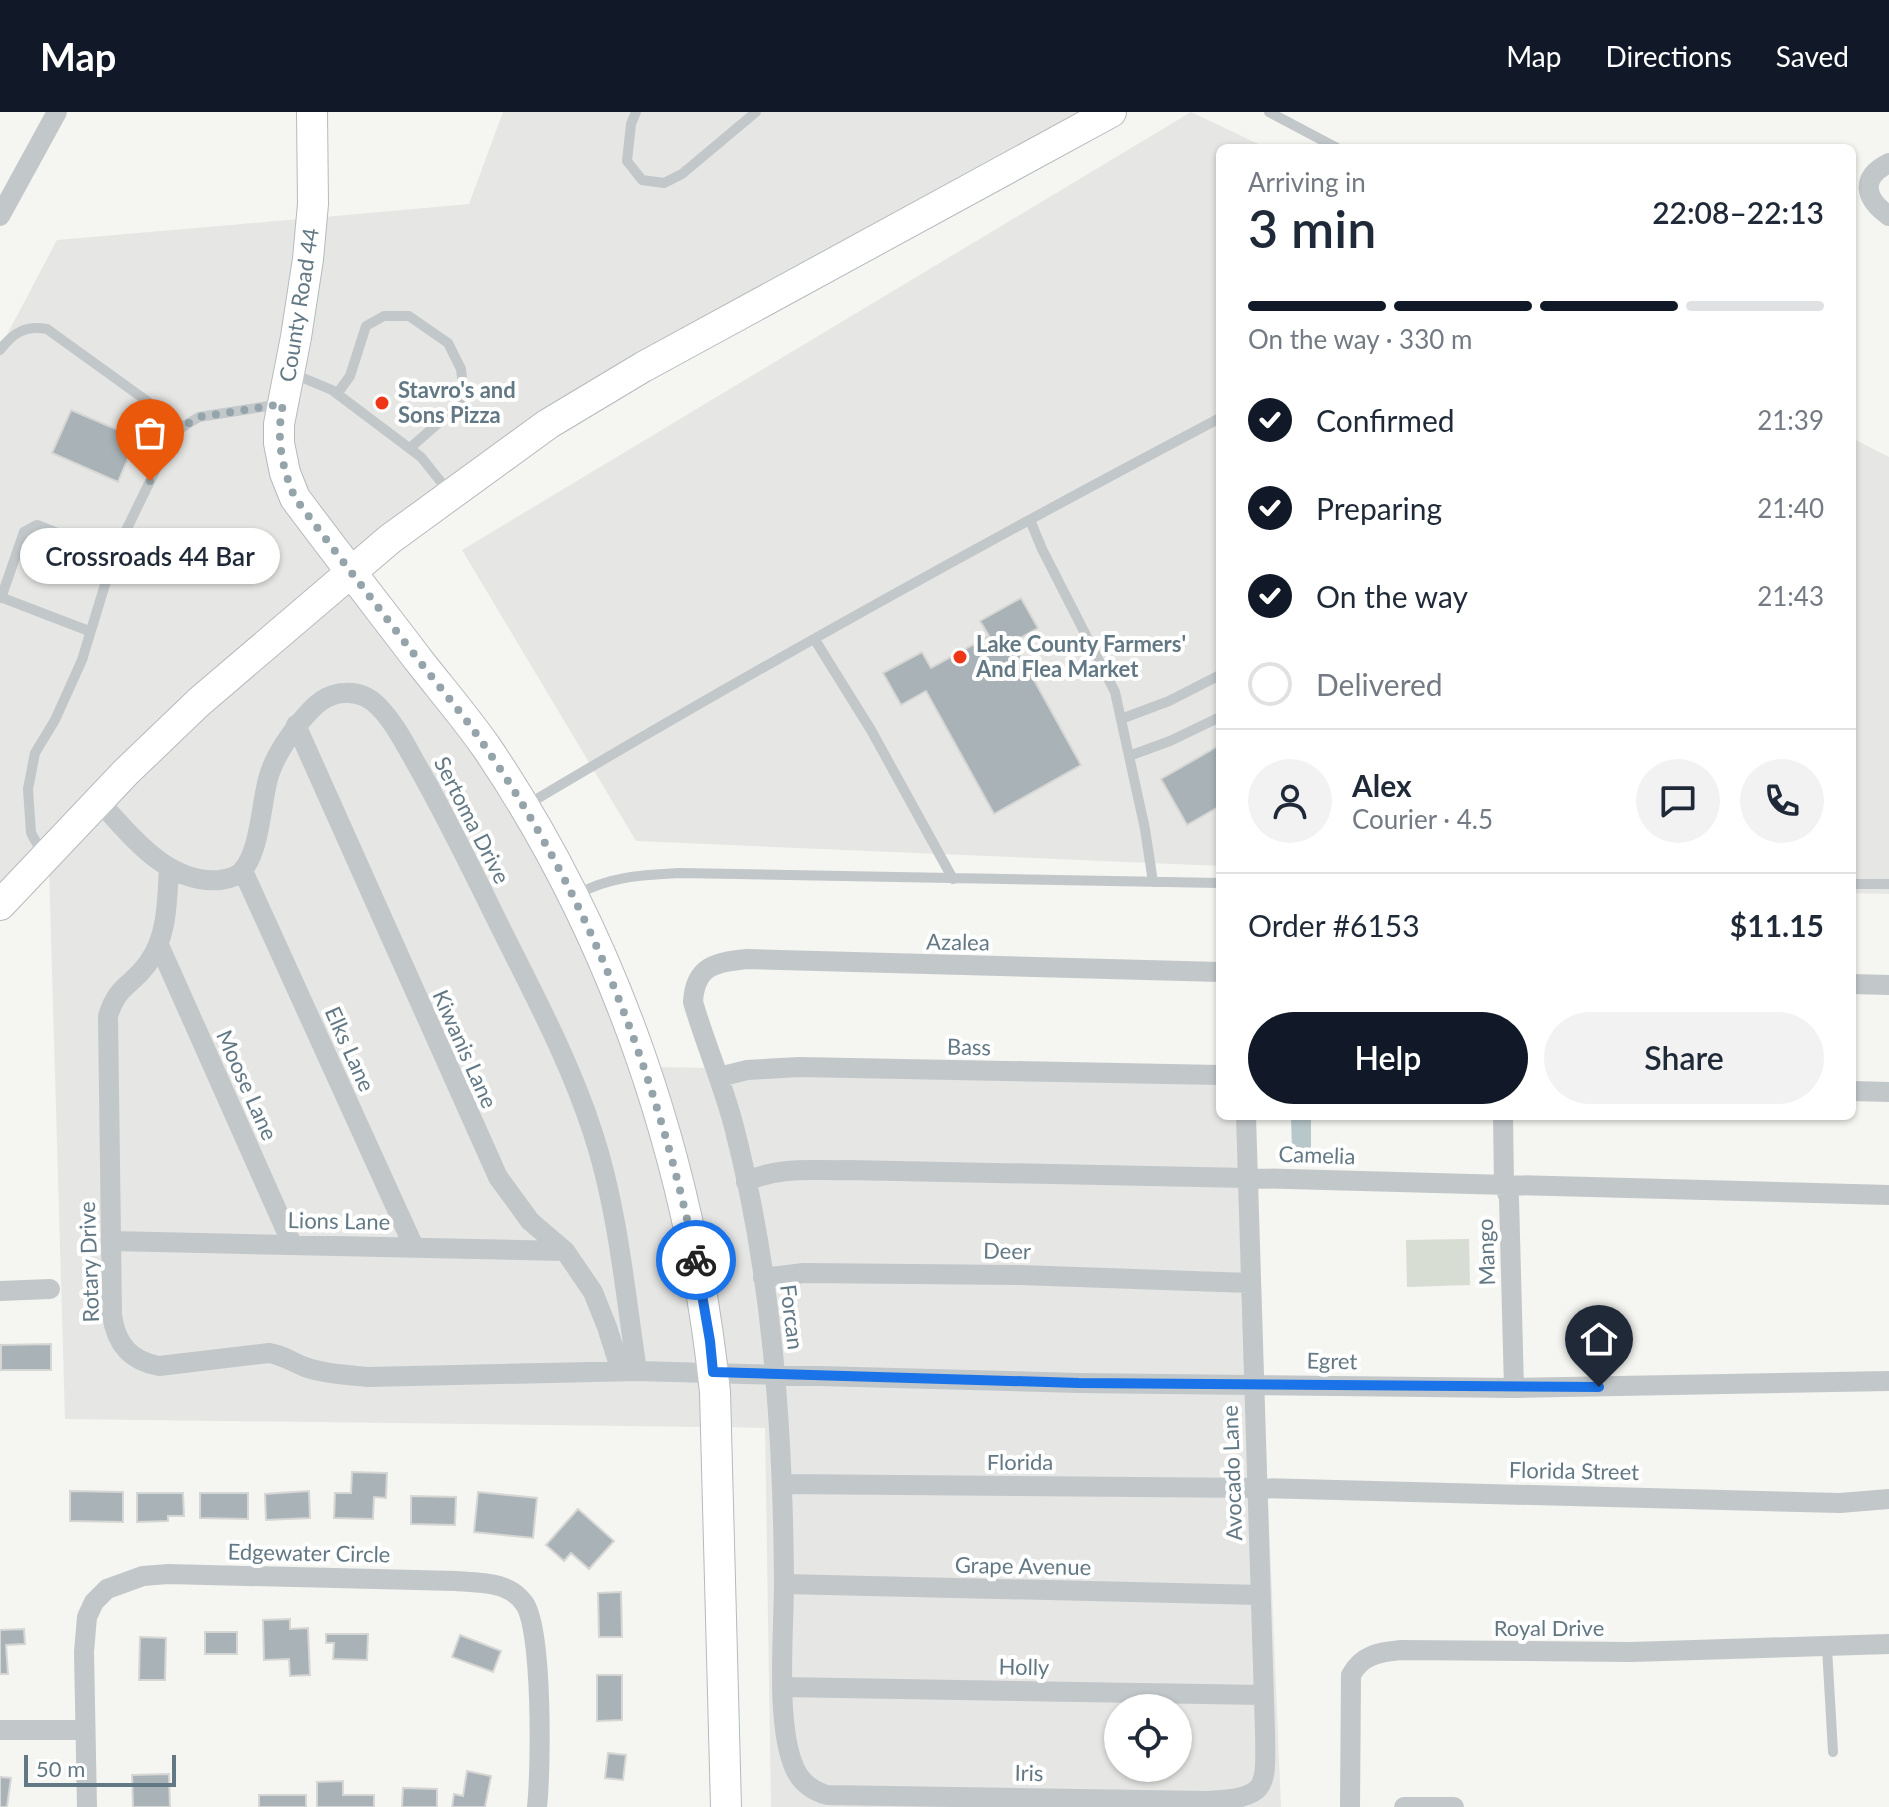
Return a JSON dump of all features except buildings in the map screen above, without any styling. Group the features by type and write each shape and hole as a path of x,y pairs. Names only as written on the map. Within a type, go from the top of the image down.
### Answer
{"main road":[{"name":"County Road 44","path":"312,112 313,204 279,443 285,473 295,498 486,747 523,807 590,931 631,1027 662,1120 695,1257 713,1372 726,1807"},
{"path":"0,905 98,800 199,702 350,572 548,424 643,367 1095,116"}],"street":[{"path":"0,216 57,112"},
{"path":"1889,163 1875,171 1869,183 1869,197 1874,206 1889,216"},
{"name":"Sertoma Drive","path":"243,871 254,846 269,776 296,725 329,696 343,693 367,697 379,707 400,735 447,818 572,1076 594,1134 618,1242 629,1371"},
{"name":"Kiwanis Lane","path":"296,725 498,1177 530,1221 565,1251 593,1292 629,1371"},
{"path":"98,800 142,847 169,868 209,881 226,879 243,871"},
{"path":"159,945 166,917 169,868"},
{"name":"Elks Lane","path":"243,871 414,1247"},
{"name":"Rotary Drive","path":"159,945 143,970 114,996 108,1016 114,1331 130,1355 143,1364 159,1366 269,1353 281,1355 303,1367 368,1377 629,1371 774,1373"},
{"name":"Moose Lane","path":"159,945 292,1244"},
{"name":"Azalea","path":"698,975 730,960 747,959 1216,972"},
{"name":"Forcan","path":"698,975 693,1002 719,1077 746,1182 763,1278 782,1484 782,1687 786,1723"},
{"path":"1856,984 1889,985"},
{"name":"Bass","path":"719,1077 747,1070 799,1067 1216,1075"},
{"path":"1856,1091 1889,1092"},
{"name":"Avocado Lane","path":"1246,1120 1265,1732"},
{"name":"Mango","path":"1503,1120 1504,1185 1509,1198 1514,1388"},
{"name":"Camelia","path":"746,1182 763,1173 783,1171 1247,1178 1889,1195"},
{"name":"Lions Lane","path":"111,1241 565,1251"},
{"name":"Deer","path":"763,1278 804,1273 1020,1275 1250,1283"},
{"path":"0,1291 50,1289"},
{"name":"Egret","path":"774,1373 1079,1383 1514,1388 1889,1381"},
{"name":"Florida","path":"782,1484 1257,1488"},
{"name":"Florida Street","path":"1257,1488 1840,1503 1889,1499"},
{"name":"Edgewater Circle","path":"87,1807 84,1652 87,1617 94,1602 120,1582 168,1574 456,1581 494,1584 510,1591 523,1601 535,1635 539,1731 537,1807"},
{"name":"Grape Avenue","path":"784,1584 1261,1595"},
{"name":"Royal Drive","path":"1350,1807 1351,1675 1367,1657 1381,1652 1631,1652 1889,1644"},
{"name":"Holly","path":"782,1687 1264,1695"},
{"name":"Iris","path":"786,1723 795,1769 804,1783 816,1792 827,1795 1208,1801 1243,1798 1254,1793 1264,1779 1265,1732"},
{"path":"0,1730 85,1730"},
{"path":"1404,1807 1454,1807"}],"lane":[{"path":"636,112 631,124 627,161 642,180 664,183 682,174 756,112"},
{"path":"1269,112 1329,144"},
{"path":"337,394 350,376 366,326 384,316 409,316 448,343 461,369 463,386 459,405 410,448"},
{"path":"0,350 11,336 33,327 47,329 183,427"},
{"path":"289,372 337,394 410,448 451,494"},
{"path":"44,857 31,833 28,789 35,753 55,720 82,660 114,555 174,432 199,417 283,404"},
{"path":"523,807 671,719 1216,420"},
{"path":"1030,520 1115,692 1153,882"},
{"path":"89,631 0,597 24,532 37,525 114,555"},
{"path":"815,640 871,730 953,879"},
{"path":"1121,719 1169,701 1216,677"},
{"path":"1129,756 1216,719"},
{"path":"572,897 599,883 622,877 680,873 1216,883"},
{"path":"1856,884 1889,884"},
{"path":"1827,1648 1833,1752"}],"shaded area":[{"path":"503,112 1089,112 352,556 306,493 290,442 324,217 469,204"},
{"path":"1191,112 1259,144 1216,144 1216,866 636,841 462,550"},
{"path":"300,219 268,422 335,570 0,888 0,348 57,240"},
{"path":"1856,440 1889,457 1889,894 1856,893"},
{"path":"348,588 476,752 528,836 579,935 651,1122 698,1342 704,1427 65,1419 49,868 134,779"},
{"path":"646,1033 661,1067 1216,1079 1216,1120 1252,1120 1281,1807 771,1807 765,1428 727,1427"},
{"path":"1291,1120 1311,1120 1311,1149 1292,1149"},
{"path":"1469,1239 1470,1285 1407,1287 1406,1240"}],"way so far":[{"path":"150,481 174,432 199,417 283,404 279,443 285,473 295,498 486,747 538,831 590,931 631,1027 662,1120 696,1260"}],"place":[{"name":"Stavro's and Sons Pizza","path":"382,403"},
{"name":"Crossroads 44 Bar","path":"150,481"},
{"name":"Lake County Farmers' And Flea Market","path":"960,657"}],"route":[{"path":"696,1260 713,1372 1079,1383 1599,1387"}]}
